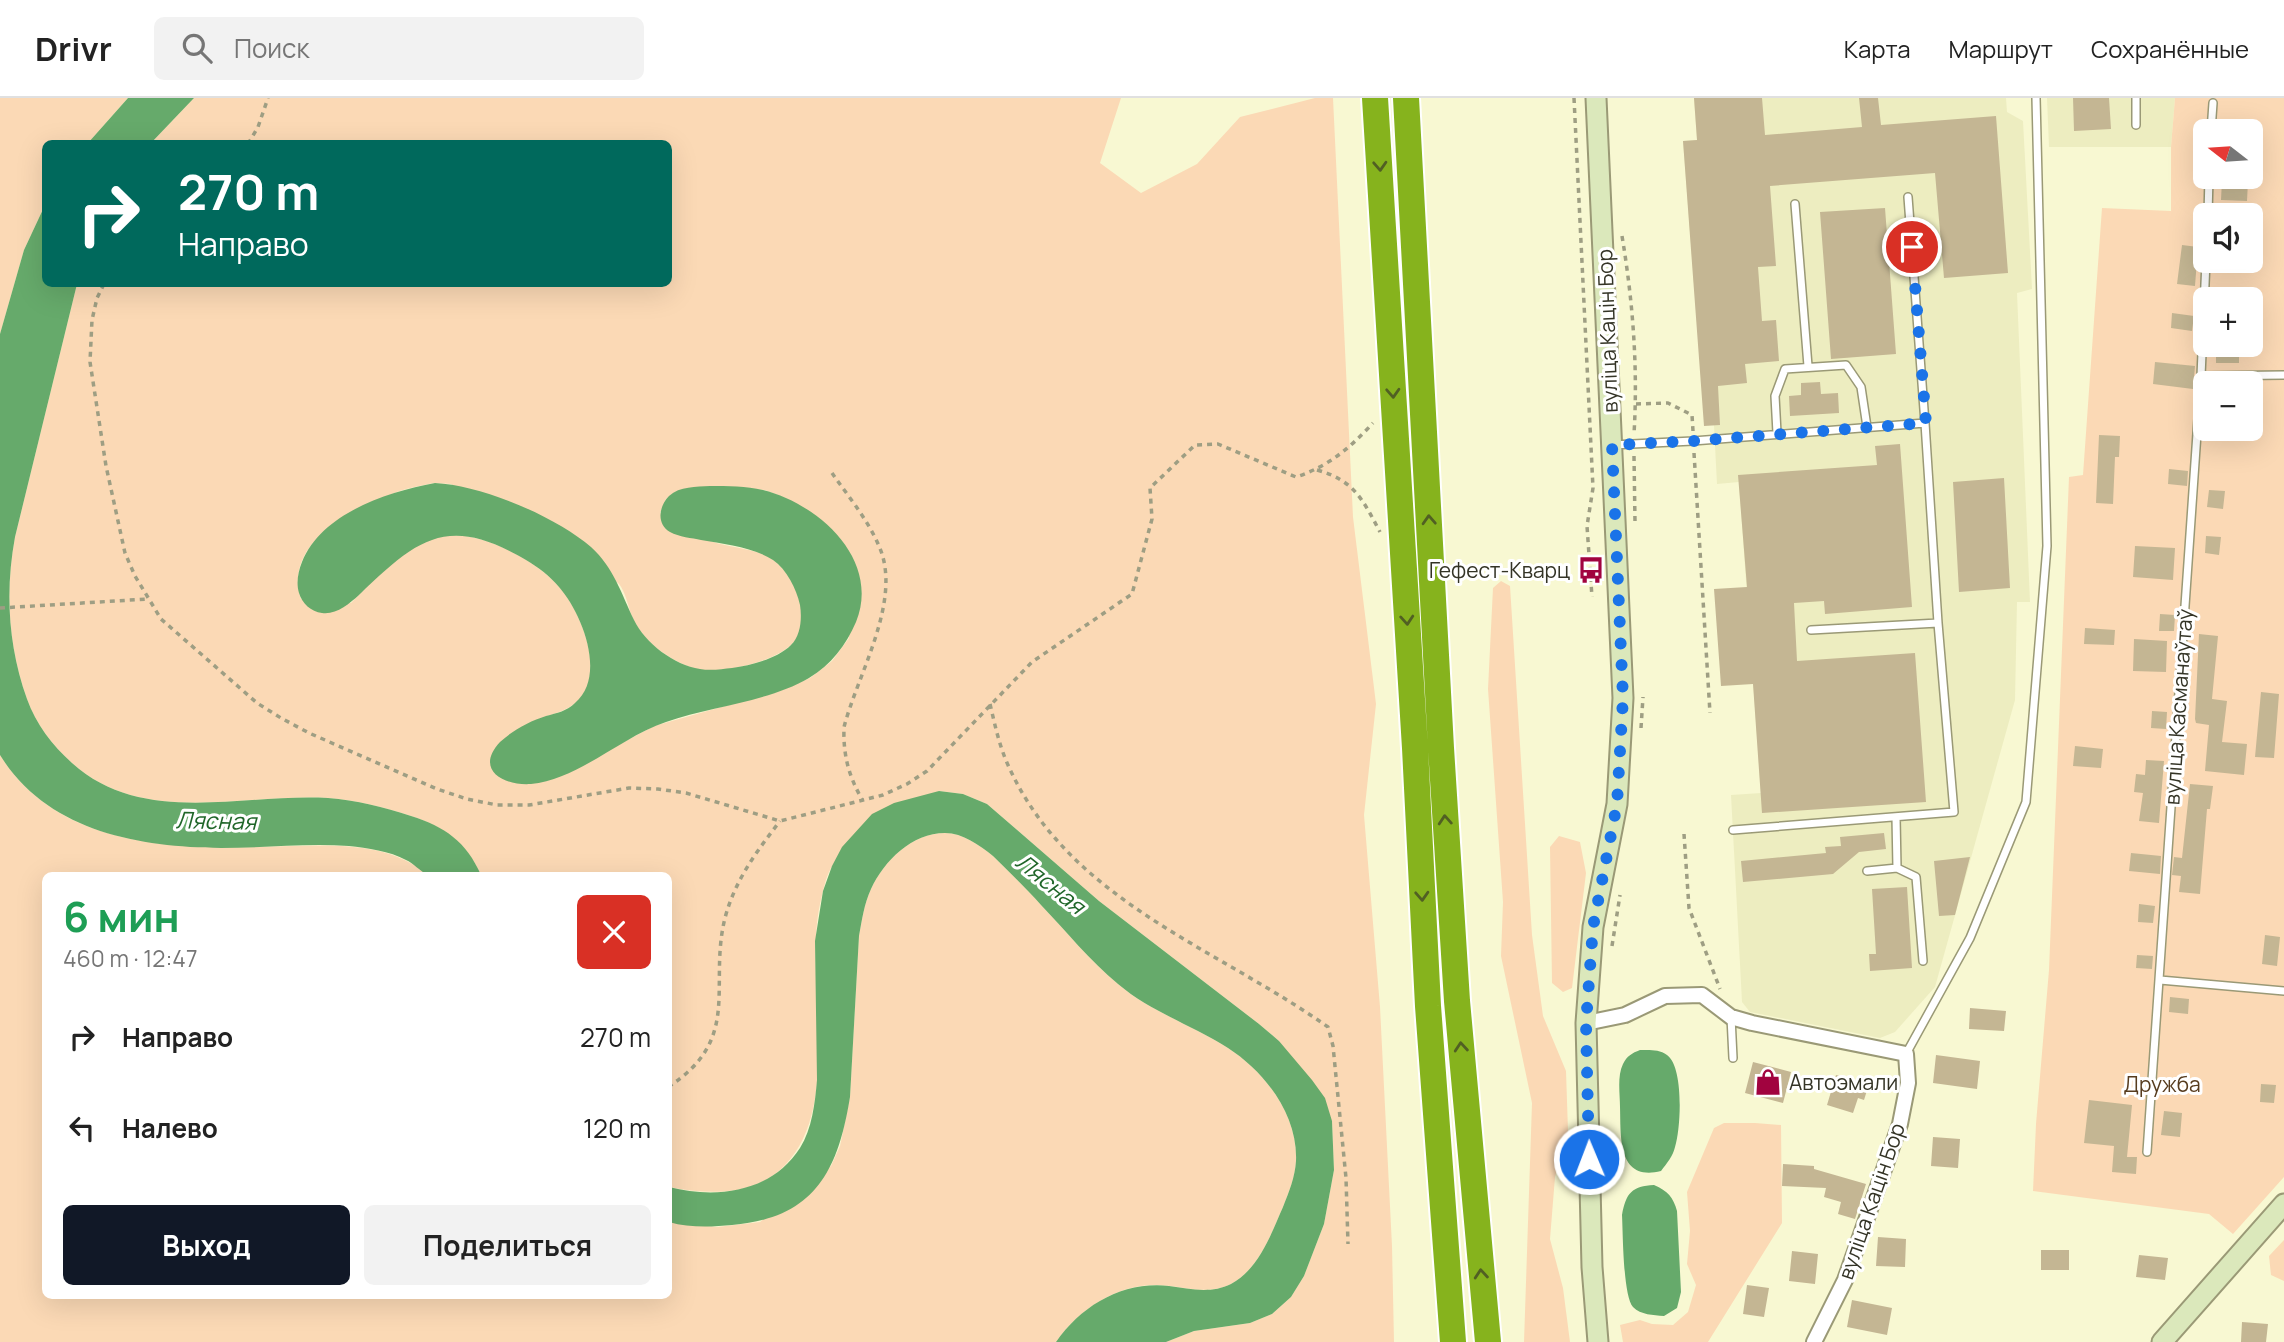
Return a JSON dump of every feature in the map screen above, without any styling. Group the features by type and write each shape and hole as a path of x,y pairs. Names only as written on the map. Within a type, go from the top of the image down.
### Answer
{"highway":[{"path":"1375,98 1428,1006 1453,1342"},
{"path":"1406,98 1457,1001 1488,1342"}],"main road":[{"name":"вуліца Кацін Бор","path":"1596,98 1623,698 1617,804 1593,927 1586,1023 1592,1267 1598,1342"},
{"path":"2162,1342 2284,1205"}],"street":[{"path":"1586,1023 1625,1015 1665,996 1702,995 1731,1017 1906,1054"},
{"name":"вуліца Кацін Бор","path":"1814,1342 1845,1280 1900,1124 1908,1083 1906,1054"}],"lane":[{"path":"1906,1054 1970,938 2026,803 2047,546 2036,98"},
{"path":"2136,98 2136,125"},
{"path":"2212,119 2213,103"},
{"path":"1733,830 1954,812 1908,197"},
{"path":"1796,204 1808,366"},
{"name":"вуліца Касманаўтаў","path":"2201,371 2205,273"},
{"path":"1777,433 1775,396 1785,369 1808,366 1846,365 1861,387 1867,428"},
{"path":"2263,375 2284,375"},
{"path":"1612,445 1926,423"},
{"name":"вуліца Касманаўтаў","path":"2147,1152 2197,441"},
{"path":"1811,630 1938,623"},
{"path":"1896,817 1896,868"},
{"path":"1867,871 1896,868 1916,877 1923,961"},
{"path":"2160,979 2284,991"},
{"path":"1731,1017 1733,1058"}],"path":[{"path":"250,140 268,98"},
{"path":"1574,98 1593,488 1587,526 1592,597"},
{"path":"103,287 94,309 90,341 94,397 106,466 125,553 161,619 257,703 309,733 437,789 497,805 529,805 619,789 658,789 686,793 780,821 884,795 927,771 1032,662 1132,594 1152,519 1150,488 1195,445 1217,444 1296,477 1317,470 1331,461 1362,435 1394,396"},
{"path":"1317,470 1342,478 1351,486 1367,507 1380,532"},
{"path":"832,473 879,545 887,578 882,615 844,727 846,765 863,801"},
{"path":"1695,482 1710,713"},
{"path":"0,608 148,599"},
{"path":"990,704 999,743 1020,790 1052,837 1074,860 1139,912 1328,1027 1334,1046 1346,1178 1348,1244"},
{"path":"672,1084 695,1067 708,1047 716,1024 720,998 721,946 730,901 739,878 752,857 780,821"},
{"path":"1684,834 1689,908 1731,1017"}],"shaded area":[{"path":"1694,98 2006,98 2007,112 2023,121 2032,289 2017,293 2030,602 2017,602 2015,700 1935,987 1895,1032 1880,1038 1750,1012 1742,1002 1731,795 1761,793 1739,482 1717,484 1714,426 1702,387 1683,141 1697,140"},
{"path":"2047,98 2175,98 2171,147 2049,147"}],"green space":[{"path":"0,98 128,98 91,140 42,140 42,211 24,250 0,334"},
{"path":"194,98 1121,98 1100,163 1141,193 1197,164 1240,117 1315,98 1333,98 1353,517 1376,704 1364,815 1380,1007 1394,1342 1166,1342 1194,1331 1250,1323 1272,1314 1291,1297 1304,1276 1324,1224 1334,1170 1332,1121 1279,1041 1099,901 987,804 963,794 939,791 831,868 820,904 816,936 817,1081 812,1115 800,1145 780,1170 755,1185 712,1192 672,1187 672,872 480,872 468,853 444,831 423,820 359,802 328,798 194,803 162,801 130,795 100,783 72,763 51,741 27,699 16,659 10,618 10,578 15,537 76,287 672,287 672,140 154,140","holes":["434,483 451,484 619,584 641,632 656,647 674,659 693,668 716,670 746,666 774,656 793,643 802,624 800,601 783,569 769,557 704,538 660,513 666,499 675,492 719,486 765,490 785,498 849,638 832,661 810,678 782,690 654,726 562,775 544,717 567,709 584,693 589,681 590,654 581,625 568,599 537,567 503,547 467,536 450,535 434,538 410,549 389,565 351,603 301,599 298,584 304,556 318,539 397,492"]},
{"name":"Дружба","path":"2175,98 2284,98 2284,1177 2233,1234 2209,1214 2033,1191 2049,970 2069,477 2083,475 2102,208 2171,211 2171,147"},
{"path":"1501,581 1510,586 1532,935 1543,1016 1566,1071 1568,1131 1555,1177 1550,1239 1563,1288 1570,1342 1524,1342 1532,1103 1501,956 1503,902 1488,689 1493,588"},
{"path":"0,755 26,787 57,811 92,828 130,839 211,847 363,848 397,857 424,872 42,872 42,1299 672,1299 672,1222 717,1227 760,1222 831,1166 840,1146 850,1097 859,936 867,900 883,868 900,850 933,834 945,833 964,837 993,856 1118,984 1158,1010 1228,1048 1255,1069 1277,1096 1285,1111 1295,1144 1294,1173 1274,1228 1257,1260 1241,1277 1222,1288 1204,1290 1158,1285 1128,1289 1088,1309 1056,1342 0,1342"},
{"path":"1559,836 1580,842 1586,873 1572,988 1563,992 1552,983 1550,847"},
{"path":"1724,1123 1781,1125 1782,1223 1708,1342 1623,1342 1620,1325 1640,1320 1652,1324 1673,1325 1688,1312 1696,1285 1687,1264 1690,1231 1687,1192 1714,1128"},
{"path":"2284,1240 2284,1281 2271,1275 2269,1256"}],"water":[{"path":"128,98 194,98 154,140 91,140"},
{"name":"Лясная","path":"42,211 42,287 76,287 15,537 10,578 12,639 21,679 31,708 51,741 72,763 100,783 130,795 194,803 328,798 370,804 411,816 434,825 453,837 469,853 480,872 424,872 393,854 349,846 189,847 127,838 68,818 20,781 0,755 0,334 24,250"},
{"path":"435,483 474,489 517,504 576,535 606,563 645,637 661,652 680,663 708,670 755,663 785,650 799,631 800,605 787,574 773,560 747,549 674,534 663,524 661,510 669,496 688,488 730,486 763,490 805,508 840,538 860,577 861,599 856,622 848,639 831,661 817,673 793,686 666,722 549,781 531,784 511,782 502,779 491,768 493,752 500,742 528,723 572,706 584,691 589,677 590,661 583,628 568,598 548,575 499,546 475,538 454,536 435,539 417,547 337,611 314,611 300,597 298,578 302,562 311,545 324,530 340,518 377,499"},
{"name":"Лясная","path":"939,791 963,794 987,804 1099,901 1259,1024 1279,1041 1312,1080 1325,1098 1332,1121 1334,1170 1324,1224 1304,1276 1291,1297 1272,1314 1250,1323 1194,1331 1166,1342 1056,1342 1078,1317 1105,1298 1120,1292 1152,1285 1216,1289 1241,1277 1263,1250 1283,1207 1294,1173 1295,1144 1285,1111 1277,1096 1255,1069 1228,1048 1144,1003 1118,984 993,856 971,840 952,834 933,834 900,850 883,868 869,895 859,936 850,1097 838,1147 818,1186 803,1201 760,1221 709,1227 672,1223 672,1188 723,1192 758,1183 774,1175 788,1163 804,1141 810,1124 817,1080 815,941 823,891 842,847 872,814 894,803"},
{"path":"1640,1050 1657,1051 1667,1055 1676,1072 1680,1098 1673,1153 1661,1171 1647,1173 1636,1170 1629,1163 1624,1154 1621,1131 1620,1074 1626,1059"},
{"path":"1654,1185 1669,1195 1677,1211 1681,1292 1677,1308 1664,1316 1643,1313 1633,1307 1627,1291 1624,1264 1622,1215 1626,1201 1635,1189"}],"building":[{"path":"1694,98 1762,98 1765,135 1862,127 1859,98 1878,98 1881,125 1996,116 2008,273 1944,278 1935,173 1770,186 1776,266 1758,267 1762,321 1776,320 1779,361 1745,364 1747,383 1718,386 1720,425 1704,426 1683,141 1697,140"},
{"path":"2073,98 2109,98 2111,129 2074,131"},
{"path":"2222,189 2248,189 2247,201 2221,200"},
{"path":"1885,208 1896,354 1831,359 1820,212"},
{"path":"2182,245 2193,246 2195,286 2177,284"},
{"path":"2172,313 2193,316 2192,331 2171,328"},
{"path":"2216,357 2239,357 2239,363 2216,363"},
{"path":"2155,362 2195,366 2193,389 2153,384"},
{"path":"1820,382 1821,394 1838,393 1839,413 1790,416 1789,396 1801,395 1801,383"},
{"path":"2099,435 2120,436 2119,457 2115,457 2113,504 2096,503"},
{"path":"1900,444 1912,607 1825,614 1824,601 1794,603 1797,661 1915,653 1926,802 1762,813 1753,684 1721,686 1714,589 1747,587 1738,475 1877,465 1875,446"},
{"path":"2169,469 2188,471 2187,486 2168,484"},
{"path":"2004,478 2010,588 1959,592 1953,482"},
{"path":"2209,490 2225,491 2223,509 2207,507"},
{"path":"2206,536 2221,537 2219,555 2205,553"},
{"path":"2135,546 2175,548 2173,580 2133,577"},
{"path":"2160,614 2175,615 2174,631 2159,631"},
{"path":"2085,628 2115,630 2114,645 2084,644"},
{"path":"2199,634 2218,636 2212,699 2227,701 2222,742 2247,744 2244,775 2205,771 2209,725 2196,723 2195,719"},
{"path":"2134,639 2167,641 2166,672 2133,671"},
{"path":"2261,692 2279,694 2274,758 2255,757"},
{"path":"2152,711 2167,712 2166,729 2151,728"},
{"path":"2075,746 2103,749 2101,768 2073,766"},
{"path":"2146,760 2164,761 2159,823 2139,821 2143,793 2134,792 2136,774 2145,775"},
{"path":"2190,784 2213,786 2210,809 2207,809 2200,894 2179,892 2181,876 2172,875 2174,857 2182,858"},
{"path":"1884,833 1886,849 1859,852 1833,874 1743,882 1741,861 1826,853 1825,847 1841,846 1840,837"},
{"path":"2131,853 2161,856 2160,874 2129,871"},
{"path":"1970,857 1955,915 1939,916 1934,861"},
{"path":"1907,887 1912,968 1870,971 1869,954 1876,954 1872,889"},
{"path":"2139,904 2155,906 2153,923 2138,922"},
{"path":"2265,935 2280,937 2277,966 2262,964"},
{"path":"2137,955 2153,956 2152,969 2136,968"},
{"path":"2170,997 2189,999 2188,1014 2169,1012"},
{"path":"1970,1008 2006,1011 2004,1031 1969,1029"},
{"path":"1936,1055 1980,1061 1977,1089 1933,1083"},
{"name":"Автоэмали","path":"1753,1062 1791,1072 1783,1103 1745,1093"},
{"path":"1836,1075 1869,1084 1864,1100 1858,1098 1853,1113 1827,1105"},
{"path":"2261,1084 2276,1085 2274,1103 2260,1102"},
{"path":"2089,1100 2132,1105 2127,1157 2137,1157 2136,1174 2112,1172 2114,1146 2084,1143"},
{"path":"2164,1111 2182,1113 2180,1137 2161,1135"},
{"path":"1933,1137 1960,1139 1958,1168 1931,1166"},
{"path":"1783,1164 1814,1166 1814,1169 1866,1184 1855,1219 1838,1214 1841,1202 1824,1197 1826,1188 1782,1186"},
{"path":"1878,1237 1906,1239 1905,1267 1876,1266"},
{"path":"2041,1250 2069,1250 2069,1270 2041,1270"},
{"path":"1792,1251 1818,1254 1815,1284 1789,1281"},
{"path":"2139,1255 2168,1258 2165,1280 2136,1277"},
{"path":"1747,1285 1769,1288 1764,1317 1743,1314"},
{"path":"1852,1300 1892,1308 1887,1335 1847,1327"},
{"path":"2242,1322 2268,1324 2266,1342 2241,1342"}],"place":[{"name":"Гефест-Кварц","path":"1591,570"},
{"name":"Автоэмали","path":"1768,1082"}],"route":[{"path":"1589,1159 1586,1023 1593,927 1617,804 1623,698 1612,445 1926,423 1912,247"}]}
